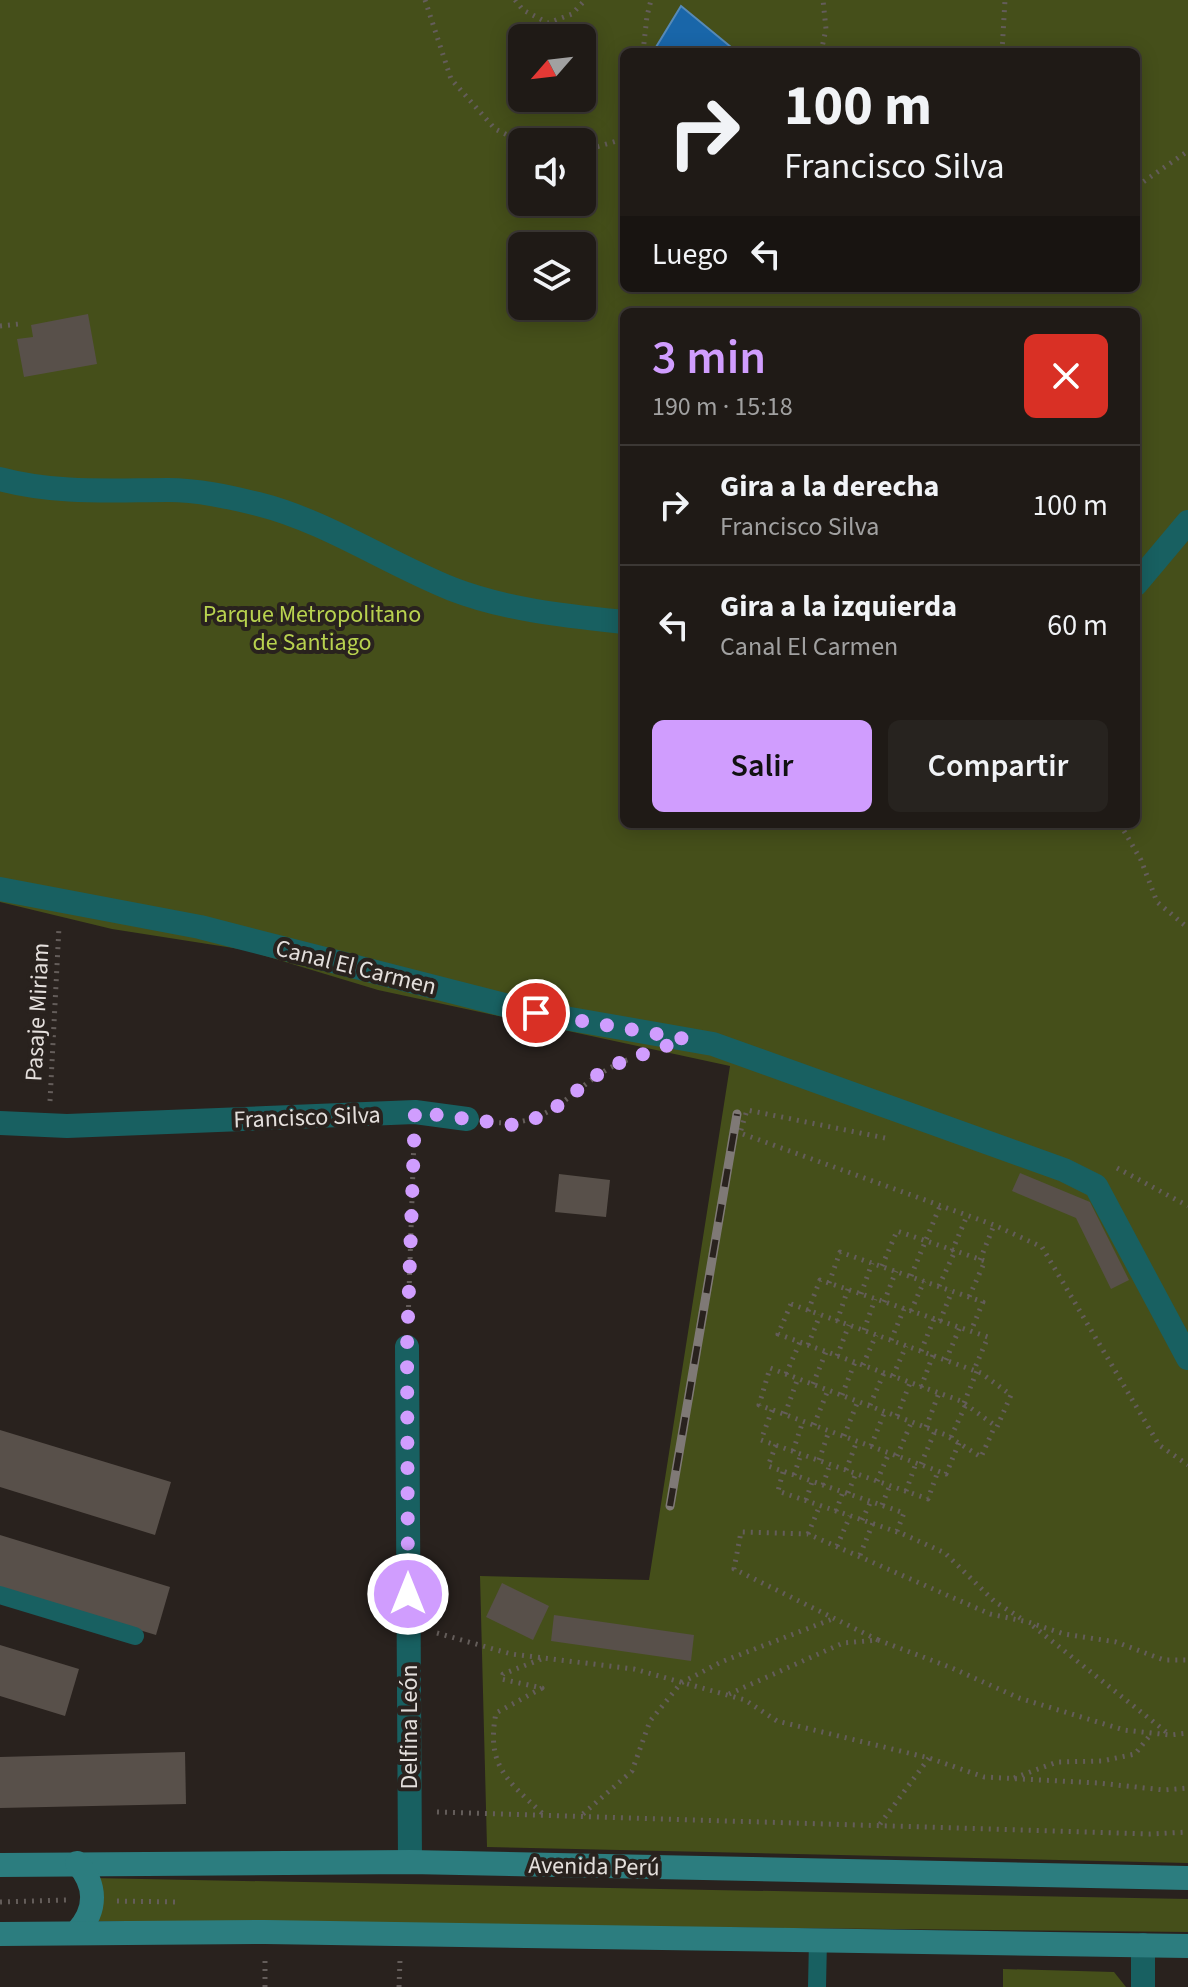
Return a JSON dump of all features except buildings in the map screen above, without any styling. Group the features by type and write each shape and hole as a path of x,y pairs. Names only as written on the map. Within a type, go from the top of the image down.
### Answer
{"main road":[{"name":"Avenida Perú","path":"0,1865 410,1862 1188,1878"},
{"path":"77,1863 90,1880 93,1900 91,1913 77,1932"},
{"path":"0,1934 77,1932 1188,1946"}],"street":[{"path":"0,479 31,487 78,491 170,490 219,495 287,513 456,590 539,612 620,622"},
{"path":"1140,579 1188,522"},
{"name":"Canal El Carmen","path":"0,889 200,927 536,1013 713,1044 1064,1170 1096,1186 1188,1358"},
{"name":"Francisco Silva","path":"0,1123 49,1126 415,1112 467,1119"},
{"name":"Delfina León","path":"407,1347 410,1862"},
{"path":"1143,1945 1143,1987"}],"lane":[{"path":"0,1595 135,1636"},
{"path":"817,1987 818,1940"}],"path":[{"path":"425,0 451,79 495,129 508,135"},
{"path":"515,0 523,10 548,23 572,14 585,0"},
{"path":"643,48 651,0"},
{"path":"822,48 826,29 823,0"},
{"path":"1002,48 1005,0"},
{"path":"596,147 620,140"},
{"path":"1140,183 1188,151"},
{"path":"0,326 19,324"},
{"path":"1122,828 1141,860 1157,902 1188,928"},
{"name":"Pasaje Miriam","path":"49,1126 61,901"},
{"path":"467,1119 513,1125 546,1115 597,1075 634,1057"},
{"path":"892,1139 747,1110 740,1133 994,1225 1042,1247 1159,1445 1188,1465"},
{"path":"407,1347 415,1112"},
{"path":"1064,1170 1116,1167 1188,1206"},
{"path":"911,1276 940,1206"},
{"path":"939,1286 967,1216"},
{"path":"980,1260 994,1225"},
{"path":"882,1266 897,1231 985,1261 969,1297"},
{"path":"829,1283 840,1252 882,1266 983,1302 971,1331"},
{"path":"861,1294 872,1263"},
{"path":"884,1302 896,1271"},
{"path":"808,1311 820,1280 988,1337 951,1437"},
{"path":"911,1311 924,1281"},
{"path":"837,1321 848,1289"},
{"path":"921,1351 952,1291"},
{"path":"864,1330 875,1299"},
{"path":"959,1443 946,1474 759,1405 770,1368 951,1437 981,1457 1011,1395 976,1371 791,1304 778,1334 965,1404 995,1426"},
{"path":"891,1340 904,1309"},
{"path":"808,1345 820,1315"},
{"path":"837,1356 849,1325"},
{"path":"946,1360 960,1327"},
{"path":"863,1365 876,1335"},
{"path":"786,1374 800,1342"},
{"path":"893,1376 906,1346"},
{"path":"813,1384 826,1352"},
{"path":"921,1387 933,1355"},
{"path":"842,1395 855,1362"},
{"path":"870,1405 884,1373"},
{"path":"785,1414 798,1378"},
{"path":"897,1416 910,1383"},
{"path":"814,1425 828,1390"},
{"path":"926,1427 939,1393"},
{"path":"844,1436 858,1401"},
{"path":"772,1410 761,1440 928,1499 938,1471"},
{"path":"871,1446 885,1411"},
{"path":"793,1451 803,1421"},
{"path":"897,1456 912,1421"},
{"path":"819,1460 829,1431"},
{"path":"906,1491 935,1431"},
{"path":"846,1470 857,1441"},
{"path":"776,1445 768,1466 904,1513 897,1531"},
{"path":"877,1481 889,1453"},
{"path":"794,1475 801,1454"},
{"path":"823,1485 830,1464"},
{"path":"783,1472 778,1491 897,1531 945,1553 994,1601 1028,1622 1170,1735"},
{"path":"836,1511 856,1473"},
{"path":"806,1500 812,1482"},
{"path":"882,1505 890,1485"},
{"path":"862,1520 871,1501"},
{"path":"808,1534 820,1505"},
{"path":"837,1546 850,1516"},
{"path":"860,1555 873,1523"},
{"path":"1188,1660 1164,1660 1116,1642 1064,1634 990,1614 808,1534 741,1532 734,1569 878,1640 1019,1698 1124,1730 1170,1735 1188,1733"},
{"path":"582,1814 632,1771 650,1721 681,1683 721,1662 835,1618"},
{"path":"409,1625 511,1654 634,1669 745,1700 777,1721 929,1758 984,1777 1164,1790 1188,1788"},
{"path":"727,1695 843,1643 878,1640"},
{"path":"542,1813 508,1782 494,1757 493,1731 496,1713 542,1688 501,1679 503,1674 545,1657"},
{"path":"1012,1779 1057,1762 1102,1761 1135,1754 1152,1733"},
{"path":"879,1825 929,1758"},
{"path":"410,1812 582,1814 1150,1834 1188,1832"}],"green space":[{"name":"Parque Metropolitano de Santiago","path":"0,0 1188,0 1188,1863 487,1847 480,1576 649,1580 730,1066 378,990 246,950 112,929 0,902"},
{"path":"92,1878 1188,1899 1188,1932 95,1921"},
{"path":"1003,1969 1114,1972 1126,1987 1003,1987"}],"water":[{"path":"681,6 732,48 655,48"}],"railway":[{"path":"670,1506 737,1114"}],"route":[{"path":"408,1594 407,1347 415,1112 513,1125 546,1115 597,1075 621,1062 686,1039 536,1013"}]}
